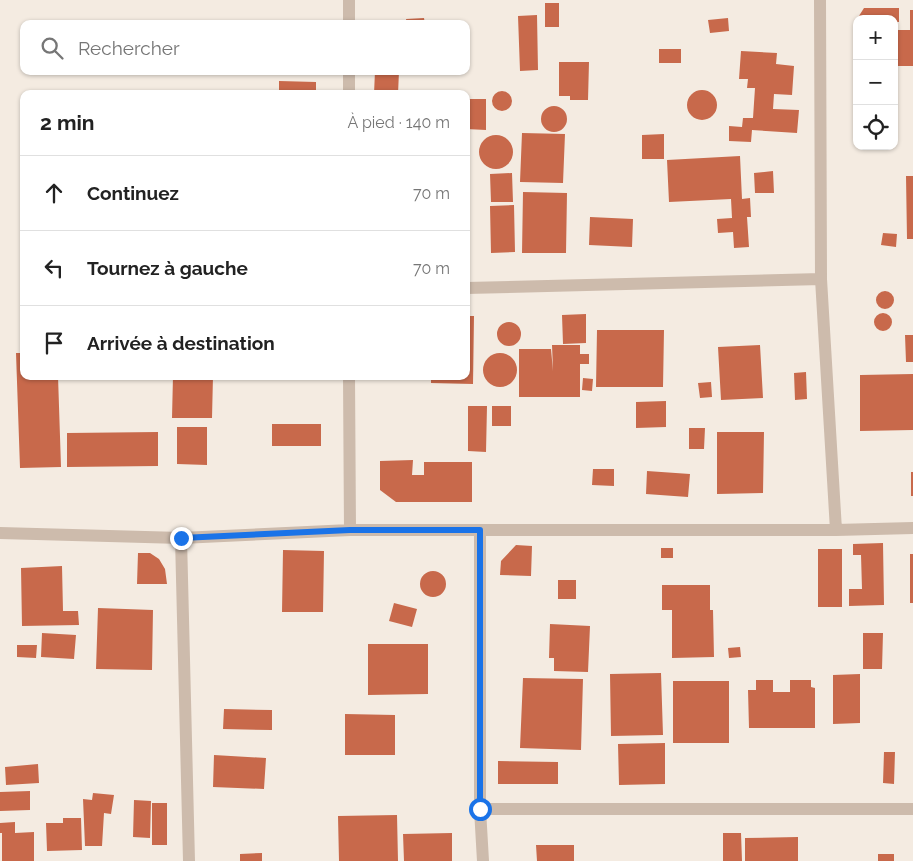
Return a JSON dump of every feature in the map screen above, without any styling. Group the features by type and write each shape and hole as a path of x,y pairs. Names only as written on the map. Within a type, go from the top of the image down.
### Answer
{"street":[{"path":"349,0 349,20"},
{"path":"820,0 821,279 836,530"},
{"path":"349,75 349,90"},
{"path":"470,288 821,279"},
{"path":"349,380 350,530"},
{"path":"0,533 181,538 350,530 836,530 913,528"},
{"path":"480,530 480,809 483,861"},
{"path":"181,538 189,861"},
{"path":"480,809 913,809"}],"building":[{"path":"545,3 559,3 559,27 545,27"},
{"path":"864,8 899,8 899,22 898,15 860,15"},
{"path":"910,10 913,10 913,66 898,66 898,30 910,30"},
{"path":"537,15 538,70 520,71 518,16"},
{"path":"424,18 424,20 406,20"},
{"path":"728,18 729,31 710,33 708,20"},
{"path":"659,49 681,49 681,63 659,63"},
{"path":"741,51 777,53 776,64 794,66 792,95 774,94 773,109 799,110 797,133 752,130 751,142 729,141 729,126 742,127 743,118 753,118 755,88 747,88 748,79 739,79"},
{"path":"559,62 589,62 588,100 570,100 570,96 559,96"},
{"path":"375,75 399,75 398,90 374,90"},
{"path":"279,81 316,82 316,90 279,90"},
{"path":"702,90 713,94 717,105 713,116 702,120 691,116 687,105 691,94"},
{"path":"502,91 509,94 512,101 509,108 502,111 495,108 492,101 495,94"},
{"path":"470,99 486,99 486,130 470,129"},
{"path":"554,106 563,110 567,119 563,128 554,132 545,128 541,119 545,110"},
{"path":"522,133 565,134 563,183 520,182"},
{"path":"664,134 664,159 642,159 642,135"},
{"path":"496,135 508,140 513,152 508,164 496,169 484,164 479,152 484,140"},
{"path":"740,156 742,199 750,198 751,217 747,217 749,247 734,248 733,232 718,233 717,219 732,218 731,199 669,202 667,160"},
{"path":"773,171 774,193 755,193 754,173"},
{"path":"512,173 513,202 491,202 490,174"},
{"path":"906,176 913,176 913,239 907,239"},
{"path":"523,192 567,193 566,253 522,253"},
{"path":"514,205 515,252 491,253 490,206"},
{"path":"590,217 633,219 632,247 589,245"},
{"path":"883,233 897,234 896,247 881,245"},
{"path":"885,291 891,294 894,300 891,306 885,309 879,306 876,300 879,294"},
{"path":"879,313 887,313 892,318 890,329 879,331 874,326 874,318"},
{"path":"586,314 586,343 563,344 562,315"},
{"path":"470,316 474,316 473,384 431,383 431,380 470,380"},
{"path":"509,322 518,325 521,334 518,343 509,346 500,343 497,334 500,325"},
{"path":"597,330 664,330 663,387 596,387"},
{"path":"905,335 913,335 913,362 906,362"},
{"path":"552,345 580,345 580,354 589,354 589,364 580,364 580,397 519,397 519,349 551,349 553,371"},
{"path":"760,345 763,398 721,400 718,347"},
{"path":"16,353 20,353 20,380 58,380 61,467 20,468"},
{"path":"500,353 507,354 512,358 516,363 516,377 512,382 507,386 500,387 493,386 488,382 484,377 483,370 484,363 488,358 493,354"},
{"path":"806,372 807,399 795,400 794,373"},
{"path":"913,374 913,430 860,431 860,375"},
{"path":"583,378 593,379 592,391 582,390"},
{"path":"173,380 213,380 212,418 172,418"},
{"path":"711,382 712,397 700,398 698,383"},
{"path":"666,401 666,427 636,428 636,402"},
{"path":"468,406 487,406 486,452 468,451"},
{"path":"492,406 511,406 511,426 492,426"},
{"path":"272,424 321,424 321,446 272,446"},
{"path":"177,427 207,427 207,465 177,464"},
{"path":"689,428 705,428 704,449 689,449"},
{"path":"158,432 158,466 67,467 67,433"},
{"path":"717,432 764,432 763,493 717,494"},
{"path":"413,460 412,475 424,475 424,462 472,462 472,502 396,502 380,490 380,461"},
{"path":"593,469 614,469 614,486 592,485"},
{"path":"647,471 690,474 688,497 646,494"},
{"path":"911,472 913,472 913,496 911,496"},
{"path":"883,543 884,605 849,606 849,589 862,589 861,555 853,555 853,544"},
{"path":"516,545 532,546 531,576 500,575 501,561"},
{"path":"661,548 673,548 673,558 661,558"},
{"path":"818,549 842,549 842,607 818,607"},
{"path":"283,550 324,551 323,612 282,612"},
{"path":"138,553 150,553 159,559 165,569 167,584 137,584"},
{"path":"910,554 913,554 913,603 910,603"},
{"path":"62,566 63,611 78,611 79,625 22,626 21,568"},
{"path":"433,571 442,575 446,584 442,593 433,597 424,593 420,584 424,575"},
{"path":"558,580 576,580 576,599 558,599"},
{"path":"662,585 710,585 710,610 713,610 714,657 672,658 672,610 662,610"},
{"path":"394,603 417,609 412,627 389,621"},
{"path":"98,608 153,610 152,670 96,669"},
{"path":"550,624 590,626 588,672 554,671 554,658 549,658"},
{"path":"42,633 76,635 74,659 41,657"},
{"path":"863,633 883,633 882,669 863,669"},
{"path":"368,644 428,644 428,694 368,695"},
{"path":"17,645 37,645 36,658 17,657"},
{"path":"740,647 741,657 729,658 728,648"},
{"path":"661,673 663,735 611,736 610,674"},
{"path":"860,674 860,723 833,724 833,675"},
{"path":"523,678 583,679 581,750 520,748"},
{"path":"756,680 773,680 773,692 790,692 790,680 811,680 811,687 815,688 815,728 749,728 748,690 756,690"},
{"path":"673,681 729,681 729,743 673,743"},
{"path":"224,709 272,710 272,730 223,729"},
{"path":"345,714 395,715 395,755 345,755"},
{"path":"665,743 665,784 619,785 618,744"},
{"path":"884,752 895,752 894,784 883,783"},
{"path":"214,755 266,758 264,789 213,787"},
{"path":"498,761 558,762 558,784 498,784"},
{"path":"38,764 39,783 6,785 5,767"},
{"path":"30,791 30,810 0,811 0,792"},
{"path":"93,793 114,795 111,814 104,813 102,846 85,846 83,799 92,800"},
{"path":"134,800 151,801 150,838 133,837"},
{"path":"152,803 167,803 167,845 152,845"},
{"path":"397,815 398,861 339,861 338,816"},
{"path":"63,818 81,818 82,850 47,851 46,823 63,823"},
{"path":"15,822 15,833 34,832 34,861 2,861 0,823"},
{"path":"452,833 452,861 404,861 403,834"},
{"path":"723,833 741,833 742,861 723,861"},
{"path":"798,837 798,861 745,861 745,838"},
{"path":"536,845 574,845 574,861 537,861"},
{"path":"262,853 262,861 240,861 240,854"},
{"path":"878,854 894,854 894,861 878,861"}],"route":[{"path":"181,538 350,530 480,530 480,809"}]}
